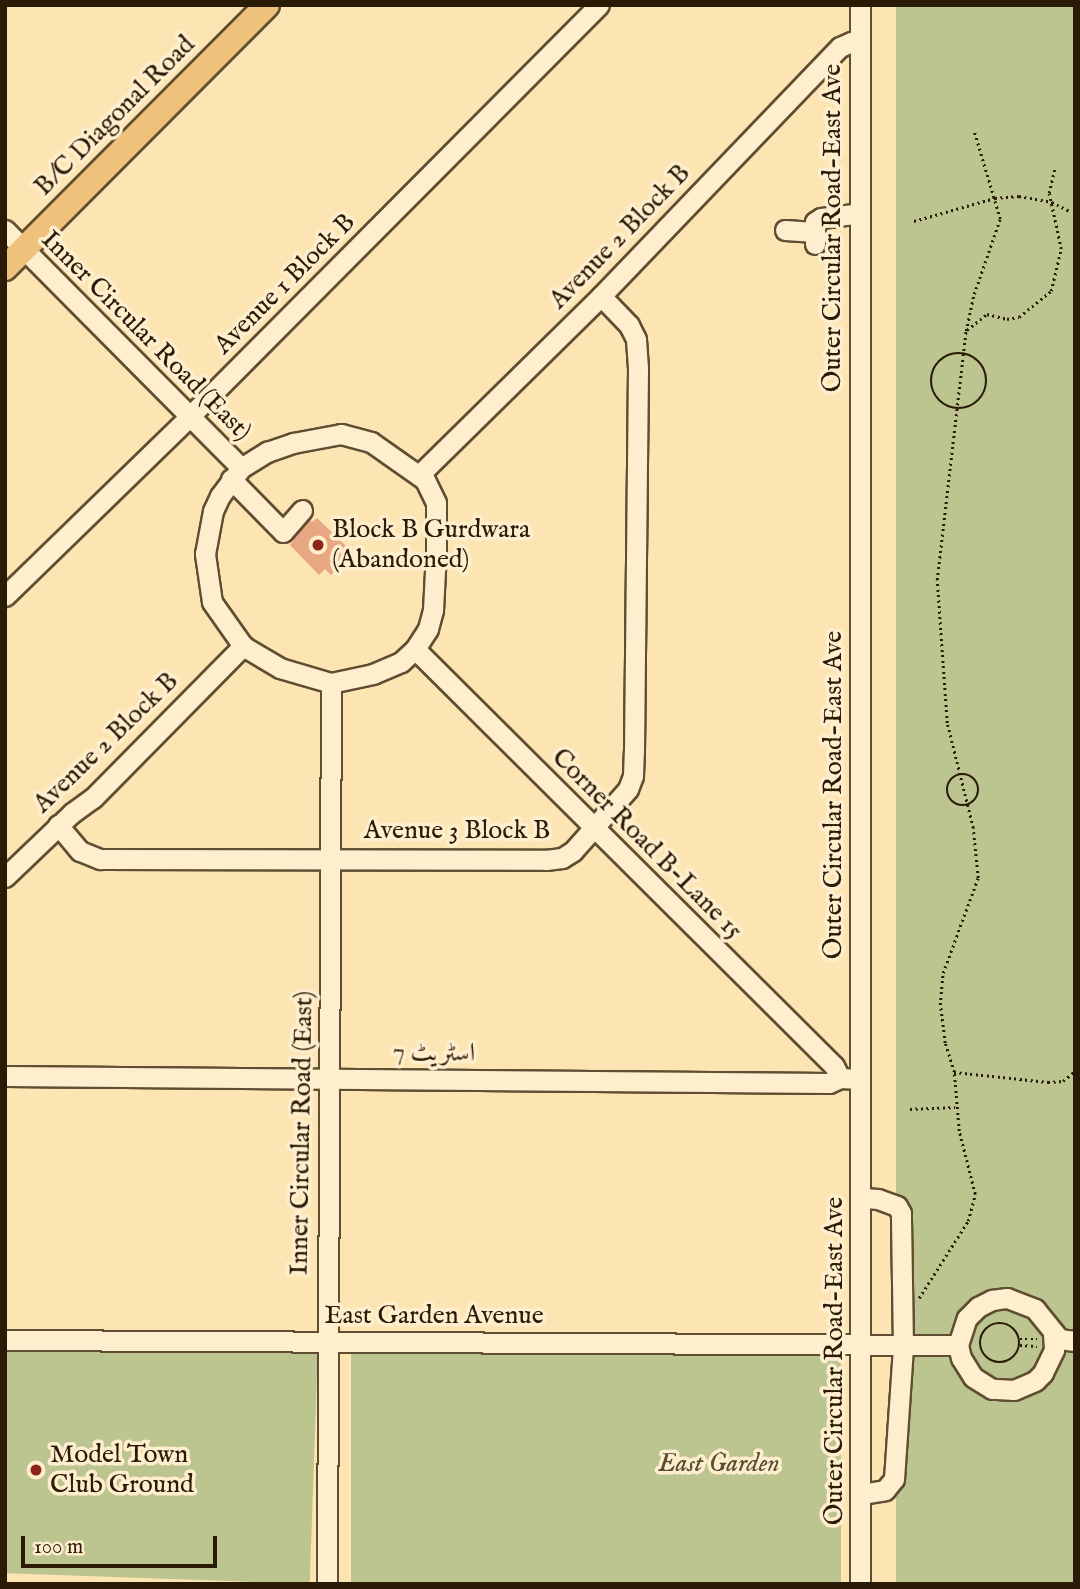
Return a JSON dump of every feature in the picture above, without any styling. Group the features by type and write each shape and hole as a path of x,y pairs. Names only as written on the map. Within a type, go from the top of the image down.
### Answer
{"main road":[{"name":"B/C Diagonal Road","path":"5,268 12,242 248,5"},
{"name":"B/C Diagonal Road","path":"12,242 267,5"}],"street":[{"name":"Avenue 1 Block B","path":"5,596 189,417 599,5"},
{"name":"Outer Circular Road-East Ave","path":"860,5 860,1584"},
{"name":"Avenue 2 Block B","path":"420,474 601,296 840,47 850,42 859,42"},
{"path":"785,230 815,238 815,222 821,218 860,213"},
{"name":"Inner Circular Road (East)","path":"12,242 189,417 283,531 302,510"},
{"name":"Avenue 3 Block B","path":"58,825 80,851 100,859 554,859 573,851 628,789 633,776 638,368 636,339 629,325 601,296"},
{"path":"341,434 371,442 420,474 436,503 436,551 433,610 428,629 415,649 401,662 373,674 347,682 331,683 280,668 243,646 212,602 205,554 211,520 220,496 236,473 268,452 293,443 341,434"},
{"name":"Avenue 2 Block B","path":"5,877 58,825 93,798 243,646"},
{"name":"Corner Road B-Lane 15","path":"415,649 834,1066 840,1078"},
{"name":"Inner Circular Road (East)","path":"327,1584 331,683"},
{"name":"اسٹریٹ 7","path":"5,1076 829,1083 840,1078 860,1079"},
{"path":"861,1494 885,1490 894,1479 903,1346 901,1213 897,1206 878,1199 862,1198"},
{"path":"1075,1341 1059,1339 1035,1309 1007,1298 992,1300 978,1307 967,1318 958,1345 961,1358 972,1377 1001,1391 1014,1391 1035,1381 1057,1351 1075,1349"},
{"path":"1052,1356 1053,1334"},
{"name":"East Garden Avenue","path":"5,1340 958,1345"}],"path":[{"path":"917,1308 926,1282 968,1221 974,1202 956,1107 954,1072 945,1043 941,985 978,878 968,806 947,723 937,580 962,353 978,282 999,223 995,198 974,131"},
{"path":"966,331 987,314 1007,319 1019,317 1051,291 1061,249 1049,186 1055,167"},
{"path":"914,220 995,198 1020,196 1052,202 1070,211"},
{"path":"962,353 981,364 987,384 977,403 957,409 938,399 931,378 942,359 962,353"},
{"path":"959,774 975,778 980,789 977,800 968,806 957,806 947,792 950,781 959,774"},
{"path":"954,1072 1048,1082 1063,1081 1075,1071"},
{"path":"910,1109 956,1107"},
{"path":"1000,1323 1016,1330 1020,1346 1012,1359 1000,1363 984,1355 979,1343 984,1330 1000,1323"}],"green space":[{"path":"896,5 1075,5 1075,1584 896,1584"},
{"path":"5,1336 318,1347 310,1584 5,1573"},
{"name":"East Garden","path":"351,1342 841,1342 841,1584 351,1584"}],"building":[{"name":"Block B Gurdwara (Abandoned)","path":"306,516 312,522 317,518 346,546 340,552 346,558 331,575 325,569 319,575 290,545 294,540 288,534"}],"place":[{"name":"Block B Gurdwara (Abandoned)","path":"318,545"},
{"name":"Model Town Club Ground","path":"36,1470"}]}
